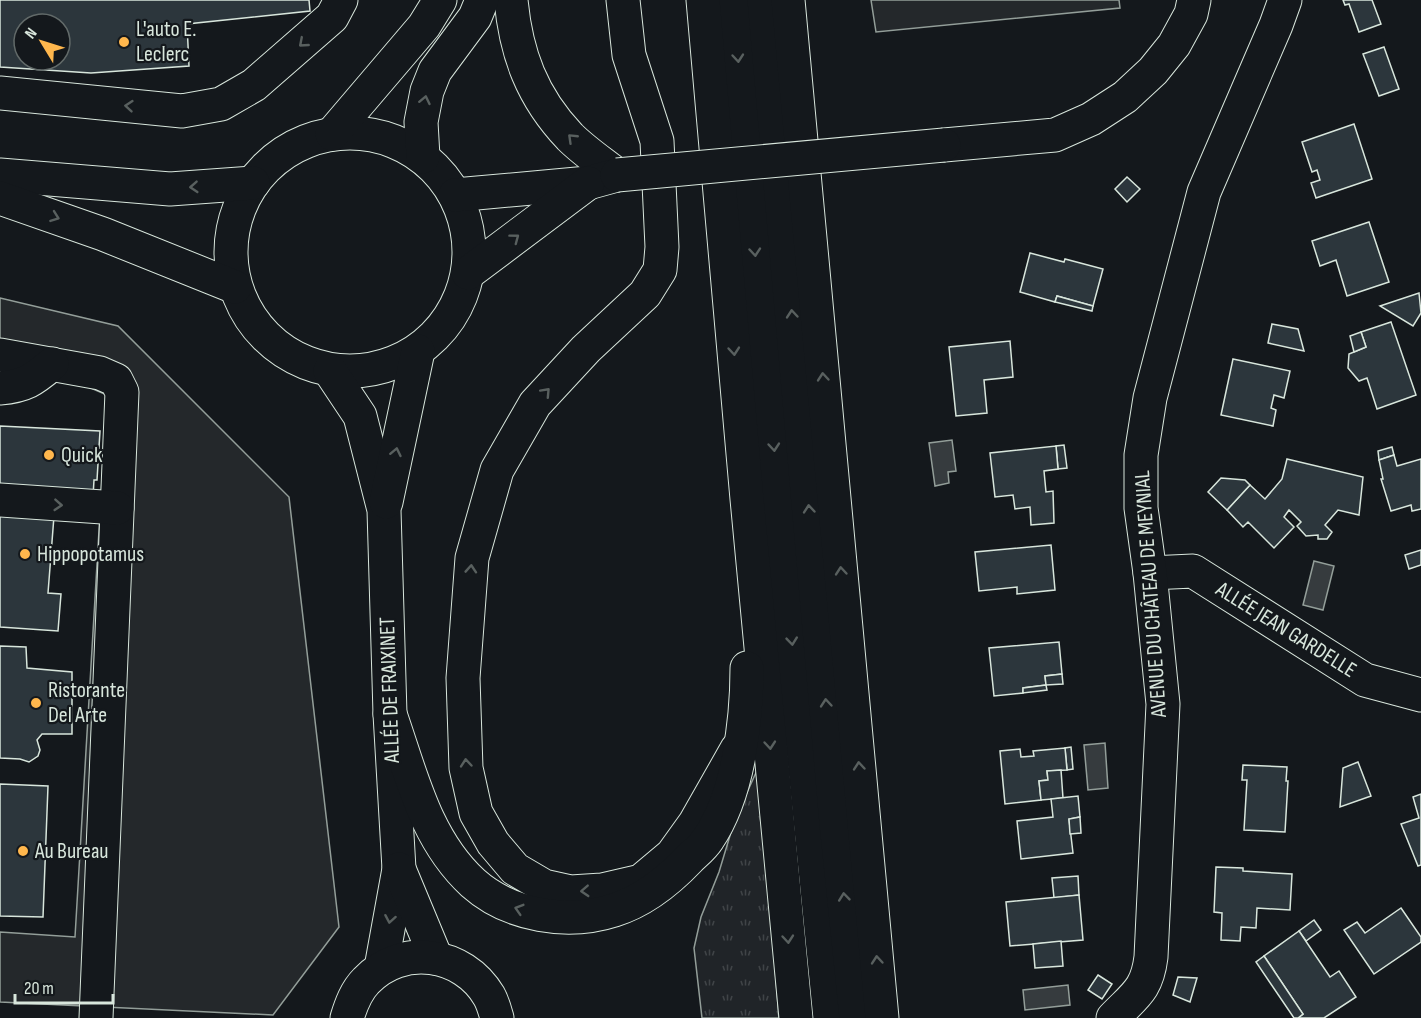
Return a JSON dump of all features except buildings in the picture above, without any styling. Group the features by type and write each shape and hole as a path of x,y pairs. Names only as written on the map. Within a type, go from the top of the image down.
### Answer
{"street":[{"path":"0,93 182,111 221,104 254,86 332,17 342,0"},
{"path":"332,134 424,26 440,0"},
{"path":"423,157 421,122 427,91 435,70 475,17 482,0"},
{"path":"511,0 514,27 530,82 552,117 602,179"},
{"path":"623,0 629,55 657,141 662,247 660,270 645,294 586,349 535,404 497,470 472,558 463,678 465,768 476,813 493,843 515,869 544,886 571,892 602,890 641,881 672,855 695,823 740,745"},
{"path":"704,0 747,499 796,1018"},
{"path":"733,0 793,652 830,1018"},
{"path":"764,0 836,824 856,1018"},
{"path":"788,0 882,1018"},
{"path":"455,195 1055,135 1091,119 1125,97 1153,71 1174,45 1191,14 1194,0"},
{"name":"AVENUE DU CHÂTEAU DE MEYNIAL","path":"1113,1018 1143,987 1149,975 1151,957 1163,704 1141,508 1141,454 1150,398 1204,192 1285,0"},
{"path":"364,133 395,141 423,157 441,174 455,195 468,233 468,273 458,303 441,330 418,351 391,365 361,372 330,371 298,361 271,342 249,317 235,287 230,252 236,216 253,183 274,160 292,148 332,134 364,133"},
{"path":"0,175 170,189 253,183"},
{"path":"468,273 602,179"},
{"path":"0,198 103,234 235,287"},
{"name":"ALLÉE DE FRAIXINET","path":"384,510 418,351"},
{"path":"0,355 100,373 116,380 122,392 96,1018"},
{"path":"0,388 19,386 33,380 52,364"},
{"name":"ALLÉE DE FRAIXINET","path":"330,371 360,416 384,510 390,714 399,869"},
{"path":"390,714 424,814 444,850 473,883 503,904 536,914 575,917 614,910 646,895 680,868 708,840 733,782 747,689 747,499"},
{"path":"0,500 117,508"},
{"name":"ALLÉE JEAN GARDELLE","path":"1150,573 1193,571 1365,680 1421,695"},
{"path":"399,869 436,958"},
{"path":"381,969 399,869"},
{"path":"347,1018 354,998 365,981 398,960 417,957 436,958 458,965 476,979 490,997 497,1018"}],"green space":[{"path":"759,766 779,1018 702,1018 694,948 701,917 719,872 735,819"}],"shaded area":[{"path":"871,0 1119,0 1120,8 876,32"},
{"path":"0,298 118,326 289,497 339,927 273,1015 0,1002 0,932 75,937 107,395 0,349"},
{"path":"952,440 956,471 948,472 949,483 935,486 929,443"},
{"path":"1314,561 1334,566 1323,610 1303,605"},
{"path":"1105,743 1108,788 1088,790 1084,745"},
{"path":"1068,985 1070,1005 1025,1010 1023,990"}],"place":[{"name":"L'auto E. Leclerc","path":"124,42"},
{"name":"Quick","path":"49,455"},
{"name":"Hippopotamus","path":"25,554"},
{"name":"Ristorante Del Arte","path":"36,703"},
{"name":"Au Bureau","path":"23,851"}]}
